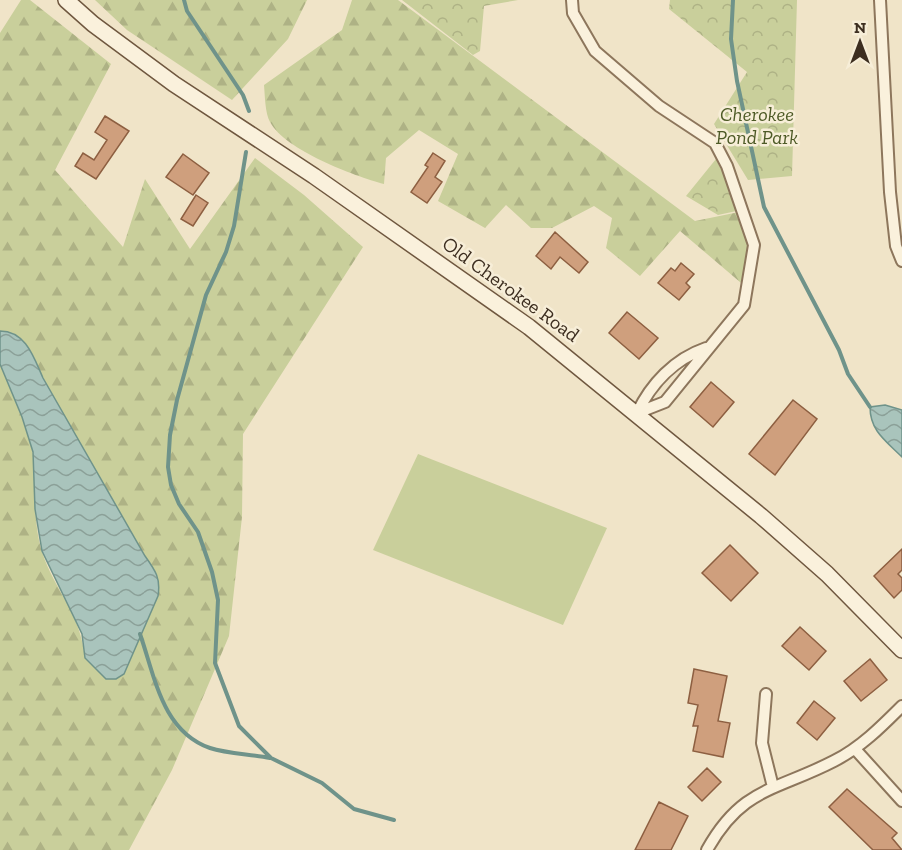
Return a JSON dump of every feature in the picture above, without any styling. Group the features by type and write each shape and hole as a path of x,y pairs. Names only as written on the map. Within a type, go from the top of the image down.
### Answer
{"street":[{"name":"Old Cherokee Road","path":"66,0 93,24 174,84 452,271 529,327 637,413 827,574 902,650"},
{"path":"572,0 573,13 595,51 659,106 715,143 727,166 754,245 744,305 706,348 665,402 637,413"},
{"path":"880,0 890,192 896,246 902,261"},
{"path":"637,413 649,389 659,379 691,353 706,348"},
{"path":"766,694 762,743 773,787"},
{"path":"706,850 720,826 742,804 773,787 834,761 855,748 902,706"},
{"path":"855,748 902,801"}],"green space":[{"path":"21,0 30,0 111,64 55,170 123,247 145,179 190,249 255,158 304,195 363,247 243,434 242,517 229,636 172,770 129,850 0,850 0,364 20,408 31,443 37,528 42,552 73,614 85,658 124,674 159,590 154,570 43,378 28,347 16,335 0,331 0,33"},
{"path":"95,0 307,0 288,39 232,100 127,30"},
{"path":"352,0 398,0 695,221 744,211 754,245 747,288 680,231 640,276 606,248 612,218 594,206 552,228 531,228 506,205 485,228 438,201 458,154 419,130 386,158 384,184 321,161 290,142 278,132 268,118 264,85 342,30"},
{"path":"402,0 518,0 484,6 480,51 473,55"},
{"name":"Cherokee Pond Park","path":"670,0 797,0 792,176 748,180 714,124 747,72 669,9"},
{"path":"716,159 741,210 718,215 686,196"},
{"path":"418,454 607,528 563,625 373,550"}],"water":[{"path":"0,331 16,336 28,347 43,378 152,566 159,584 158,596 124,674 116,679 106,679 85,658 82,634 42,551 35,509 33,452 22,417 0,364"},
{"path":"885,405 902,410 902,457 880,435 873,423 870,407"}],"building":[{"path":"105,116 129,131 96,179 75,166 83,153 94,160 107,140 95,132"},
{"path":"433,153 445,161 435,177 442,182 427,203 411,192 428,167 425,165"},
{"path":"183,154 209,173 193,195 166,177"},
{"path":"196,195 208,203 193,226 181,219"},
{"path":"555,232 588,262 579,273 560,257 551,269 536,256"},
{"path":"681,263 694,274 686,283 690,287 679,300 658,283 671,268 675,271"},
{"path":"627,312 658,338 639,359 609,333"},
{"path":"711,382 734,402 713,427 690,407"},
{"path":"793,400 817,419 775,475 749,454"},
{"path":"730,545 758,573 731,601 702,573"},
{"path":"902,549 902,570 898,574 902,578 902,590 894,598 874,576"},
{"path":"800,627 826,651 809,670 782,646"},
{"path":"870,659 887,680 861,701 844,681"},
{"path":"694,669 727,676 718,721 730,723 723,757 693,751 698,726 693,726 698,705 688,703"},
{"path":"814,701 835,718 817,740 797,723"},
{"path":"707,768 721,782 702,801 688,787"},
{"path":"847,789 897,833 892,838 902,850 873,850 829,807"},
{"path":"659,802 688,816 671,850 635,850"}],"waterway":[{"path":"184,0 187,11 243,95 249,111"},
{"path":"733,0 731,39 737,81 764,207 839,350 848,374 870,407"},
{"path":"246,152 234,226 226,252 206,295 177,400 170,435 168,467 171,485 179,504 198,532 212,572 218,600 215,663 239,726 271,758 322,783 354,809 394,820"},
{"path":"140,634 163,701 181,729 194,740 210,748 270,758"}]}
